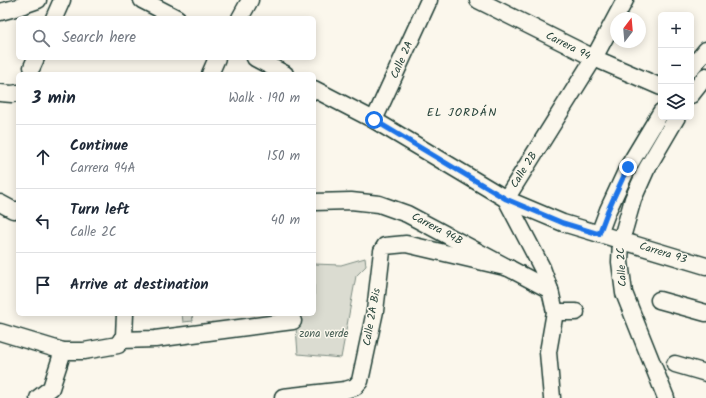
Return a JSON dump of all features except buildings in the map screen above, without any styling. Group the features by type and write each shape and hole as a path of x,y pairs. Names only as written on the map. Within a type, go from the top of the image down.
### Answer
{"street":[{"path":"0,12 38,0"},
{"path":"55,16 62,0"},
{"path":"142,0 173,16"},
{"path":"241,16 250,0"},
{"name":"Calle 2A","path":"374,120 429,0"},
{"name":"Carrera 94","path":"478,0 594,58 658,86"},
{"name":"Calle 2B","path":"552,398 548,352 555,312 550,290 542,268 506,199 594,58 625,0"},
{"path":"694,64 706,50"},
{"path":"211,72 216,60"},
{"path":"259,60 282,72"},
{"path":"694,92 706,76"},
{"name":"Carrera 93","path":"316,90 374,120 506,199 563,223 706,266"},
{"path":"0,93 16,93"},
{"path":"599,234 608,210 628,167 658,117"},
{"name":"Calle 2C","path":"666,398 624,293 620,262 621,241 632,199 652,157 675,120"},
{"name":"Carrera 94B","path":"316,202 351,201 379,204 407,214 550,290"},
{"path":"0,203 16,210"},
{"name":"Calle 2A Bis","path":"283,397 345,390 355,387 360,381 375,310 382,251 385,246 406,244 509,268"},
{"path":"659,300 706,313"},
{"path":"555,312 576,312"},
{"path":"0,332 63,351 84,352 118,345 123,338 125,316"},
{"path":"123,338 155,338 293,321"},
{"path":"38,398 51,388 63,351"},
{"path":"675,364 706,373"}],"green space":[{"name":"zona verde","path":"365,258 366,266 356,276 341,358 298,354 295,316 316,316 316,264 341,265"},
{"path":"182,316 192,316 193,321 183,322"}],"district":[{"name":"EL JORDÁN","path":"462,112"}],"route":[{"path":"374,120 506,199 563,223 599,234 614,195 628,167"}]}
